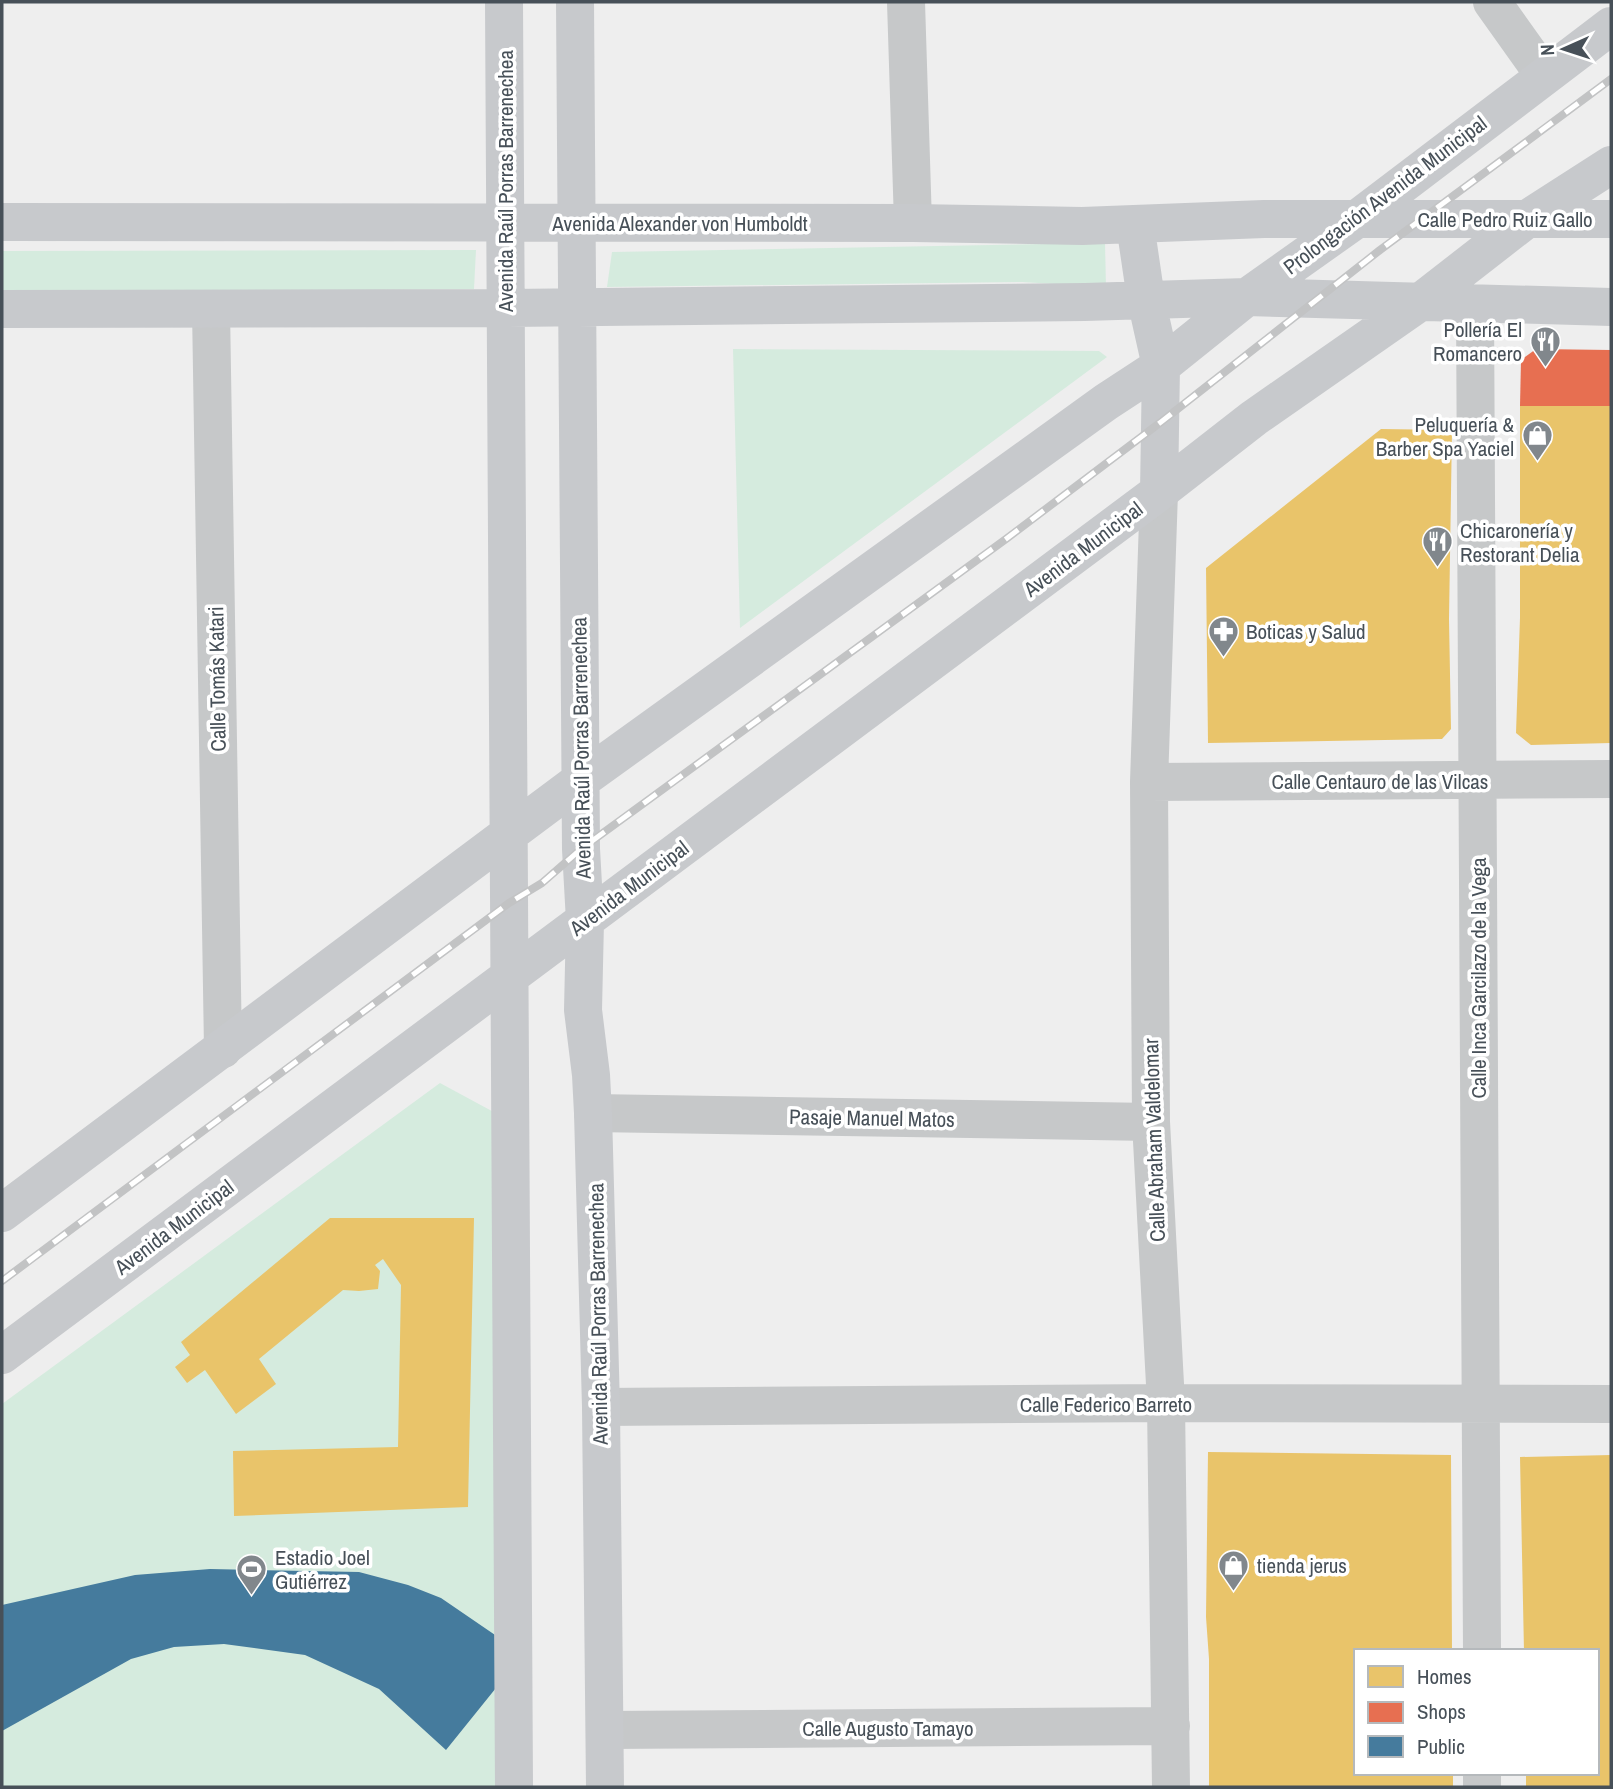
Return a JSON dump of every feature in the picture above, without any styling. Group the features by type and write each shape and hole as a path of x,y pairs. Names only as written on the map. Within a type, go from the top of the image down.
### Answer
{"main road":[{"name":"Avenida Raúl Porras Barrenechea","path":"504,2 514,1787"},
{"name":"Avenida Raúl Porras Barrenechea","path":"575,2 583,1010 593,1113 601,1408 605,1787"},
{"name":"Prolongación Avenida Municipal","path":"1161,366 1247,297 1357,219 1611,26"},
{"path":"1419,303 1527,219 1611,164"},
{"name":"Avenida Alexander von Humboldt","path":"2,222 913,223 1082,226 1264,219 1357,219"},
{"name":"Calle Pedro Ruiz Gallo","path":"1357,219 1611,219"},
{"path":"1135,224 1146,299 1161,366 1159,492"},
{"path":"2,309 505,308 1085,302 1247,297 1611,307"},
{"name":"Avenida Municipal","path":"2,1355 1159,492 1254,418 1419,303"},
{"path":"2,1213 581,780 1106,402 1161,366"}],"street":[{"path":"906,2 913,223"},
{"path":"1492,2 1544,75"},
{"name":"Calle Inca Garcilazo de la Vega","path":"1475,304 1482,1649"},
{"name":"Calle Tomás Katari","path":"211,309 223,1049"},
{"name":"Calle Abraham Valdelomar","path":"1159,492 1149,782 1151,1122 1166,1404 1171,1787"},
{"name":"Calle Centauro de las Vilcas","path":"1149,782 1611,779"},
{"name":"Pasaje Manuel Matos","path":"593,1113 1151,1122"},
{"name":"Calle Federico Barreto","path":"601,1408 1611,1404"},
{"name":"Calle Augusto Tamayo","path":"605,1730 1171,1726"}],"green space":[{"path":"1105,243 1106,287 1022,282 607,287 612,252"},
{"path":"476,250 474,289 2,294 2,251"},
{"path":"733,349 1099,351 1107,357 740,628"},
{"name":"Estadio Joel Gutiérrez","path":"440,1083 501,1116 504,1787 2,1787 2,1404"}],"building: Homes":[{"path":"1520,406 1611,406 1611,743 1531,745 1516,733 1520,618"},
{"path":"1381,429 1452,430 1449,619 1451,729 1442,739 1208,743 1206,568"},
{"path":"330,1218 474,1218 468,1507 234,1516 233,1451 398,1447 401,1285 383,1259 375,1265 380,1271 378,1289 343,1290 259,1359 276,1384 236,1414 205,1370 187,1383 175,1367 190,1355 181,1342"},
{"path":"1208,1452 1451,1455 1452,1649 1354,1649 1354,1775 1453,1775 1453,1787 1209,1787 1209,1659 1206,1617"},
{"path":"1611,1455 1611,1787 1526,1787 1526,1775 1599,1775 1599,1649 1524,1649 1520,1457"}],"building: Shops":[{"path":"1536,349 1611,350 1611,406 1520,406 1521,360"}],"building: Public":[{"path":"210,1569 359,1572 408,1585 441,1598 498,1637 500,1683 446,1750 379,1689 305,1655 224,1644 174,1647 131,1659 2,1731 2,1605 135,1575"}],"railway":[{"path":"2,1281 509,903 542,883 581,849 1006,539 1161,422 1380,250 1611,79"}],"place":[{"name":"Pollería El Romancero","path":"1545,368"},
{"name":"Peluquería & Barber Spa Yaciel","path":"1537,463"},
{"name":"Chicaronería y Restorant Delia","path":"1437,569"},
{"name":"Boticas y Salud","path":"1223,658"},
{"name":"tienda jerus","path":"1234,1592"},
{"name":"Estadio Joel Gutiérrez","path":"252,1596"}]}
